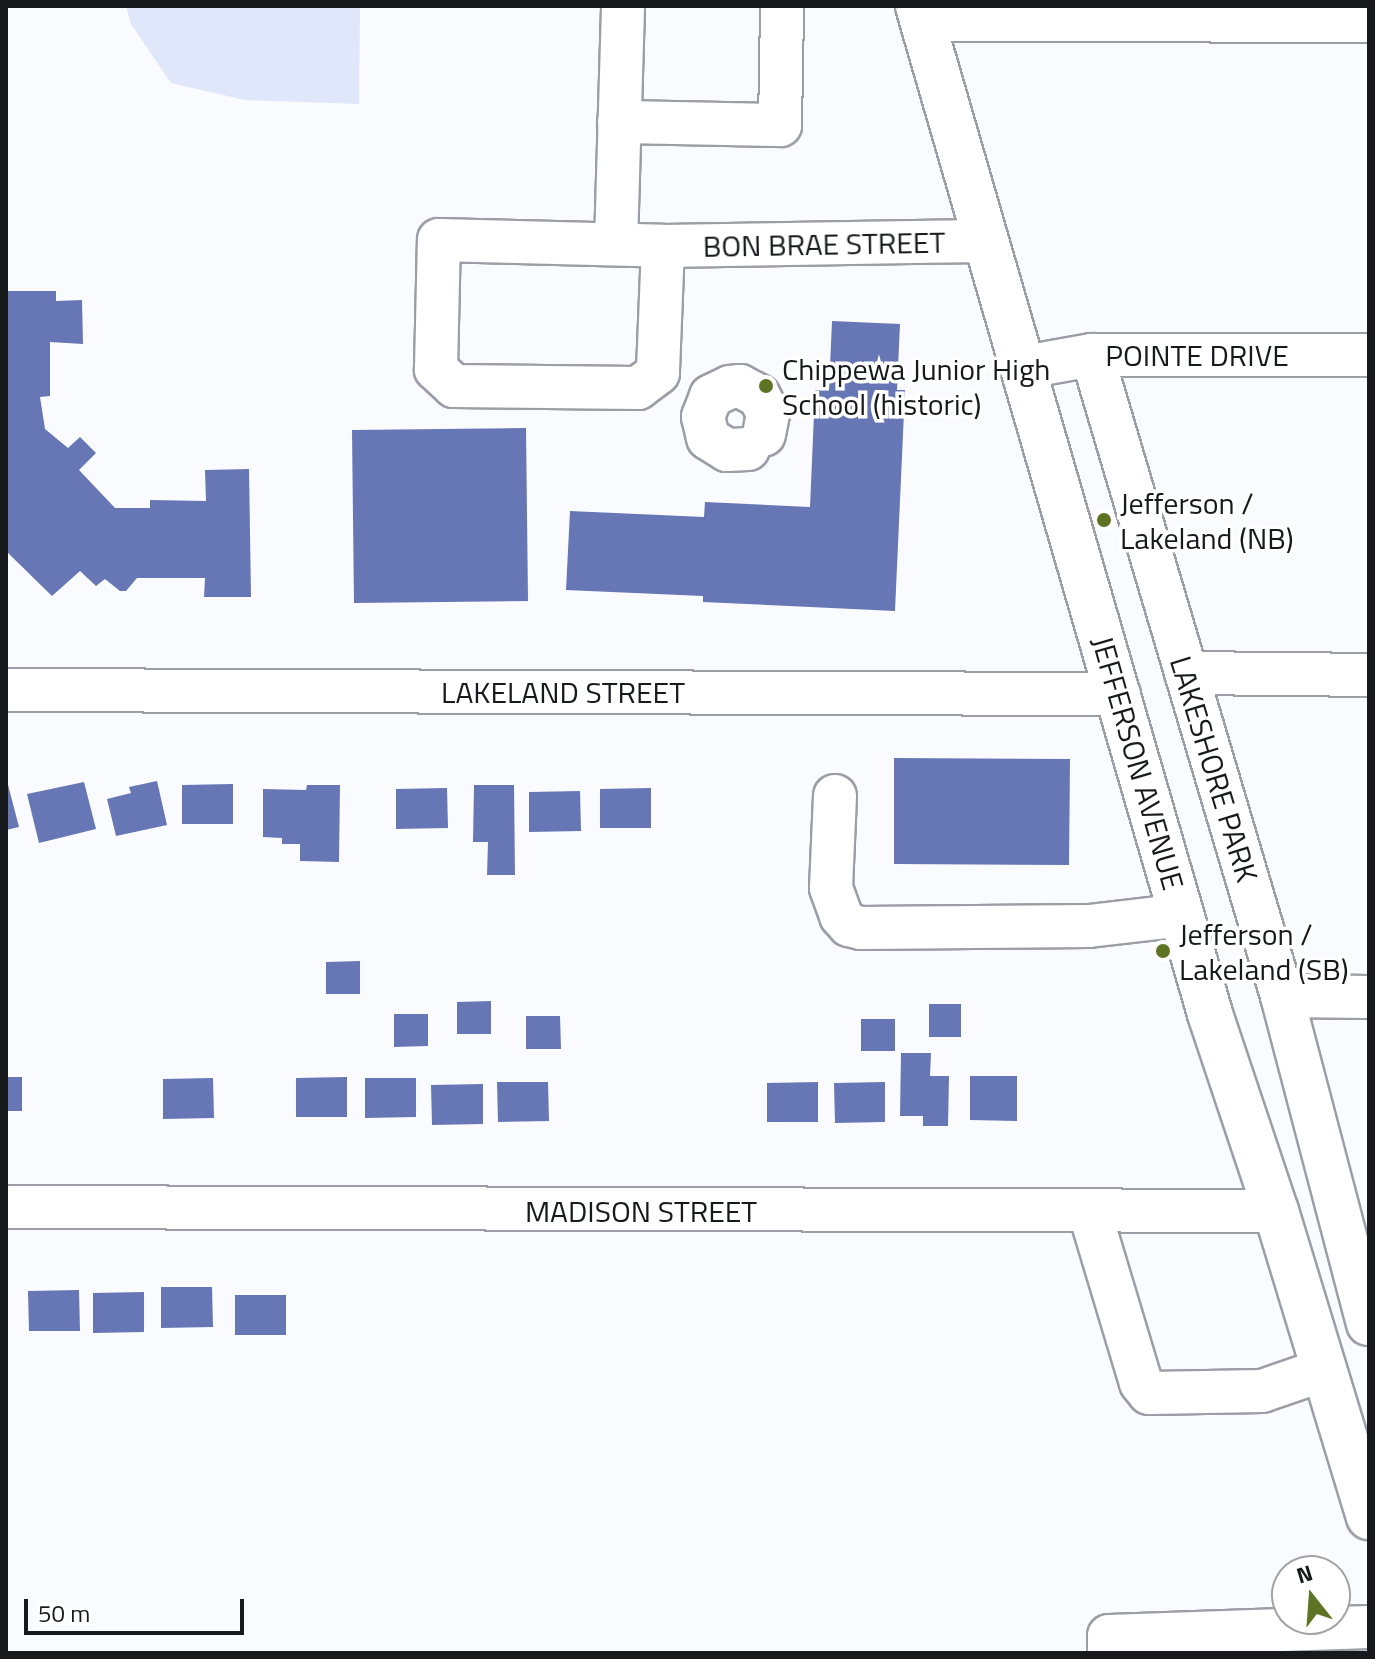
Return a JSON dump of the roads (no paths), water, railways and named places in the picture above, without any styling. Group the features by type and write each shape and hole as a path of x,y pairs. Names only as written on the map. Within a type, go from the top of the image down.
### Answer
{"main road":[{"name":"JEFFERSON AVENUE","path":"920,13 1210,1014 1276,1211 1369,1517"}],"street":[{"path":"616,244 623,6"},
{"path":"619,122 780,125 782,6"},
{"path":"920,13 1369,21"},
{"name":"BON BRAE STREET","path":"658,373 638,388 454,386 436,369 439,240 663,246 986,241"},
{"path":"663,246 658,373 695,384 711,396 740,386 759,396 768,414 756,442"},
{"name":"POINTE DRIVE","path":"1025,367 1092,355 1369,355"},
{"name":"LAKESHORE PARK","path":"1092,355 1282,996 1369,1324"},
{"path":"1186,673 1369,675"},
{"name":"LAKELAND STREET","path":"6,690 1119,694"},
{"path":"835,796 831,888 841,916 849,925 861,928 1089,926 1182,915"},
{"path":"1282,996 1369,997"},
{"name":"MADISON STREET","path":"6,1207 1090,1213 1276,1211"},
{"path":"1090,1213 1141,1383 1149,1393 1262,1391 1323,1370"},
{"path":"1309,1324 1369,1324"},
{"path":"1109,1653 1109,1636 1369,1627"}],"place":[{"name":"Chippewa Junior High School (historic)","path":"766,386"},
{"name":"Jefferson / Lakeland (NB)","path":"1104,520"},
{"name":"Jefferson / Lakeland (SB)","path":"1163,951"}]}
